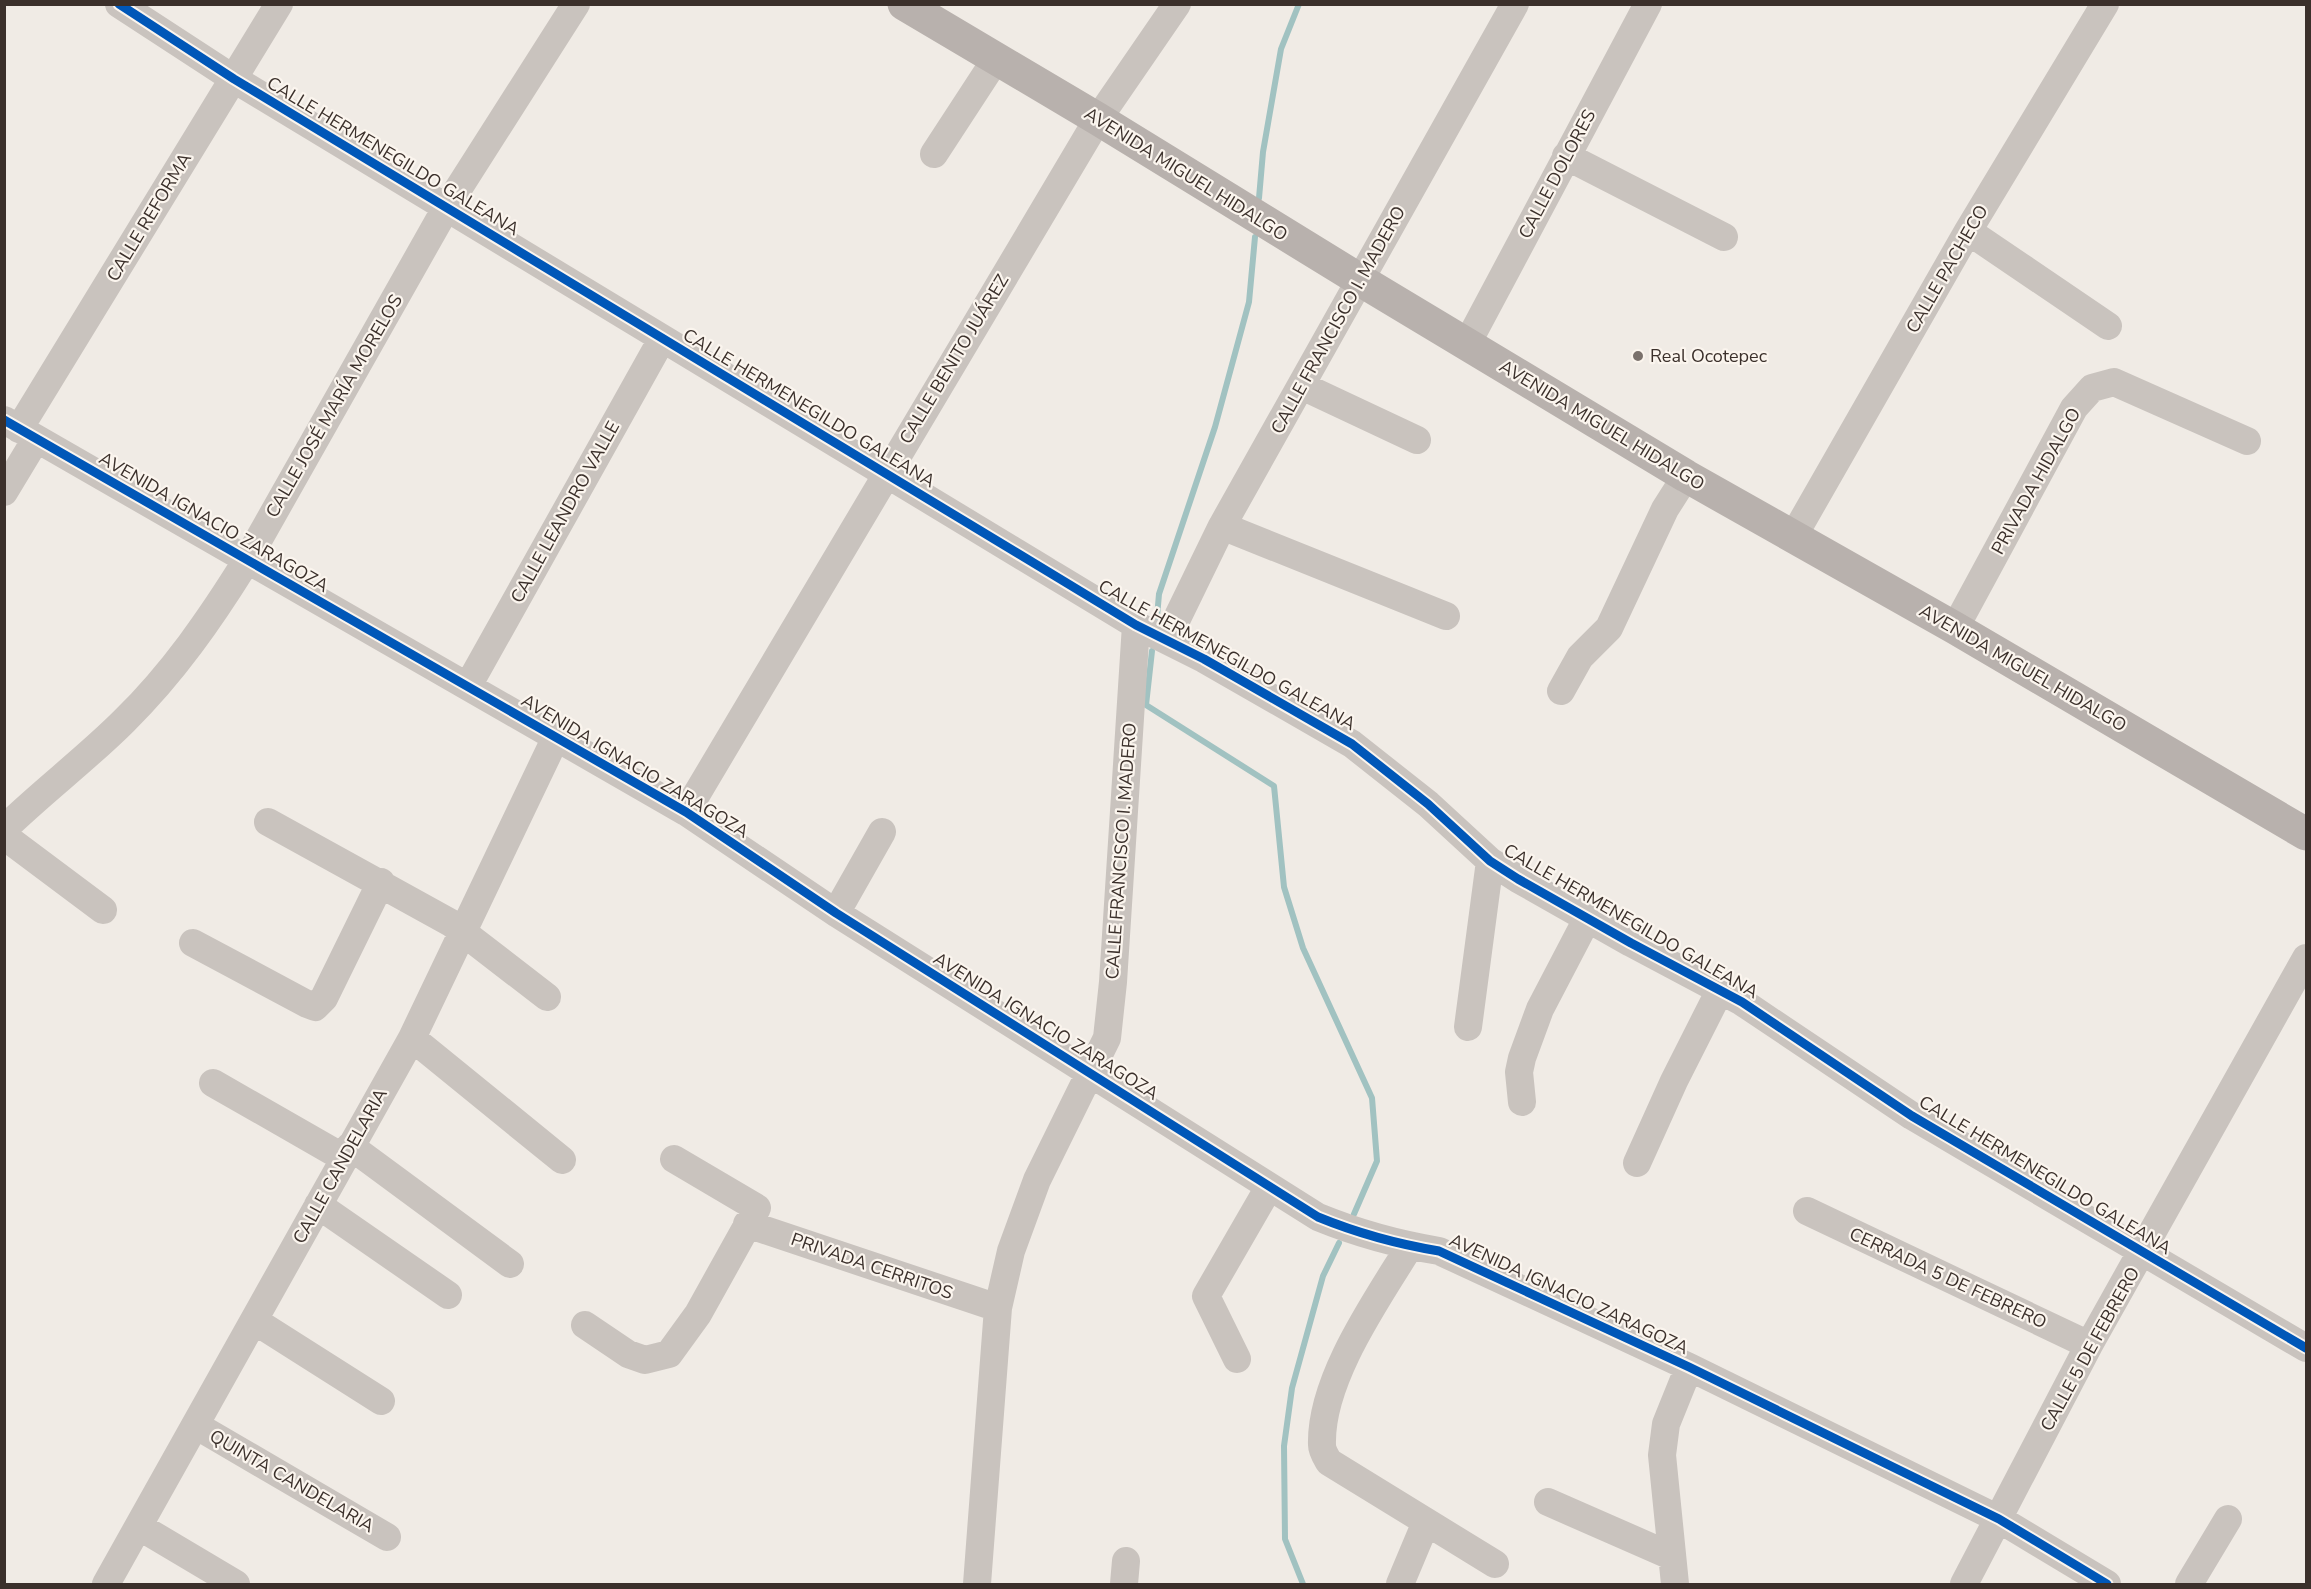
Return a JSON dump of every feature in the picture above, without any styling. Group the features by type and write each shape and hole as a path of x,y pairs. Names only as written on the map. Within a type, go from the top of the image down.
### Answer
{"main road":[{"name":"AVENIDA MIGUEL HIDALGO","path":"904,4 1686,476 1954,628 2307,834"}],"street":[{"name":"CALLE HERMENEGILDO GALEANA","path":"119,4 234,79 1136,625 1167,639 1352,744 1428,804 1490,861 1518,879 1587,919 1742,1002 1912,1116 2307,1348"},
{"name":"CALLE REFORMA","path":"4,492 20,429 279,4"},
{"name":"CALLE JOSÉ MARÍA MORELOS","path":"8,823 125,721 174,667 213,615 247,560 446,208 576,4"},
{"name":"CALLE BENITO JUÁREZ","path":"686,812 1098,119 1177,4"},
{"name":"CALLE FRANCISCO I. MADERO","path":"1167,639 1222,526 1515,4"},
{"name":"CALLE DOLORES","path":"1467,344 1648,4"},
{"name":"CALLE PACHECO","path":"1793,537 1968,231 2106,4"},
{"path":"934,154 996,59"},
{"path":"1566,156 1724,237"},
{"path":"1968,231 2108,326"},
{"name":"CALLE LEANDRO VALLE","path":"468,686 662,339"},
{"name":"PRIVADA HIDALGO","path":"1954,628 2074,408 2092,388 2114,382 2247,441"},
{"path":"1302,386 1417,440"},
{"name":"AVENIDA IGNACIO ZARAGOZA","path":"20,429 686,812 836,913 1318,1217 1349,1230 1438,1251 1689,1367 1999,1520 2106,1584"},
{"path":"1561,690 1580,657 1609,628 1665,509 1686,476"},
{"path":"1222,526 1446,616"},
{"name":"CALLE FRANCISCO I. MADERO","path":"977,1584 998,1308 1011,1251 1037,1180 1107,1038 1113,982 1136,625"},
{"name":"CALLE CANDELARIA","path":"106,1584 197,1426 412,1038 556,737"},
{"path":"268,822 381,882 463,931 547,997"},
{"path":"8,823 103,910"},
{"path":"836,913 882,832"},
{"path":"1468,1027 1490,861"},
{"path":"193,944 315,1007 324,998 381,882"},
{"path":"1522,1102 1519,1072 1526,1048 1540,1009 1587,919"},
{"name":"CALLE 5 DE FEBRERO","path":"1964,1584 2089,1346 2307,958"},
{"path":"1637,1163 1674,1081 1720,990"},
{"path":"412,1038 562,1160"},
{"path":"213,1083 347,1152 510,1264"},
{"path":"585,1325 628,1354 645,1360 669,1354 698,1314 757,1208 674,1159"},
{"path":"1237,1359 1206,1296 1269,1187"},
{"path":"318,1205 448,1295"},
{"name":"CERRADA 5 DE FEBRERO","path":"1806,1211 2089,1346"},
{"name":"PRIVADA CERRITOS","path":"747,1224 998,1308"},
{"path":"1410,1246 1334,1379 1326,1406 1322,1448 1329,1462 1495,1564"},
{"path":"255,1321 381,1401"},
{"path":"1675,1584 1662,1455 1666,1424 1689,1367"},
{"name":"QUINTA CANDELARIA","path":"197,1426 387,1537"},
{"path":"1548,1502 1671,1556"},
{"path":"2189,1584 2228,1519"},
{"path":"1400,1584 1426,1522"},
{"path":"140,1527 236,1584"}],"waterway":[{"path":"1259,198 1263,152 1281,49 1299,4"},
{"path":"1157,617 1159,594 1215,427 1249,302 1255,237"},
{"path":"1152,651 1146,705 1274,786 1284,887 1303,948 1372,1098 1377,1161 1354,1214"},
{"path":"1303,1584 1285,1539 1284,1446 1292,1388 1323,1276 1339,1243"}],"cycle path":[{"path":"119,4 234,79 1136,625 1204,659 1352,744 1428,804 1490,861 1518,879 1742,1002 1912,1116 2306,1348"},
{"path":"4,420 686,812 836,913 1318,1217 1377,1237 1439,1251 1689,1367 1999,1519 2107,1584"}],"place":[{"name":"Real Ocotepec","path":"1638,356"}]}
